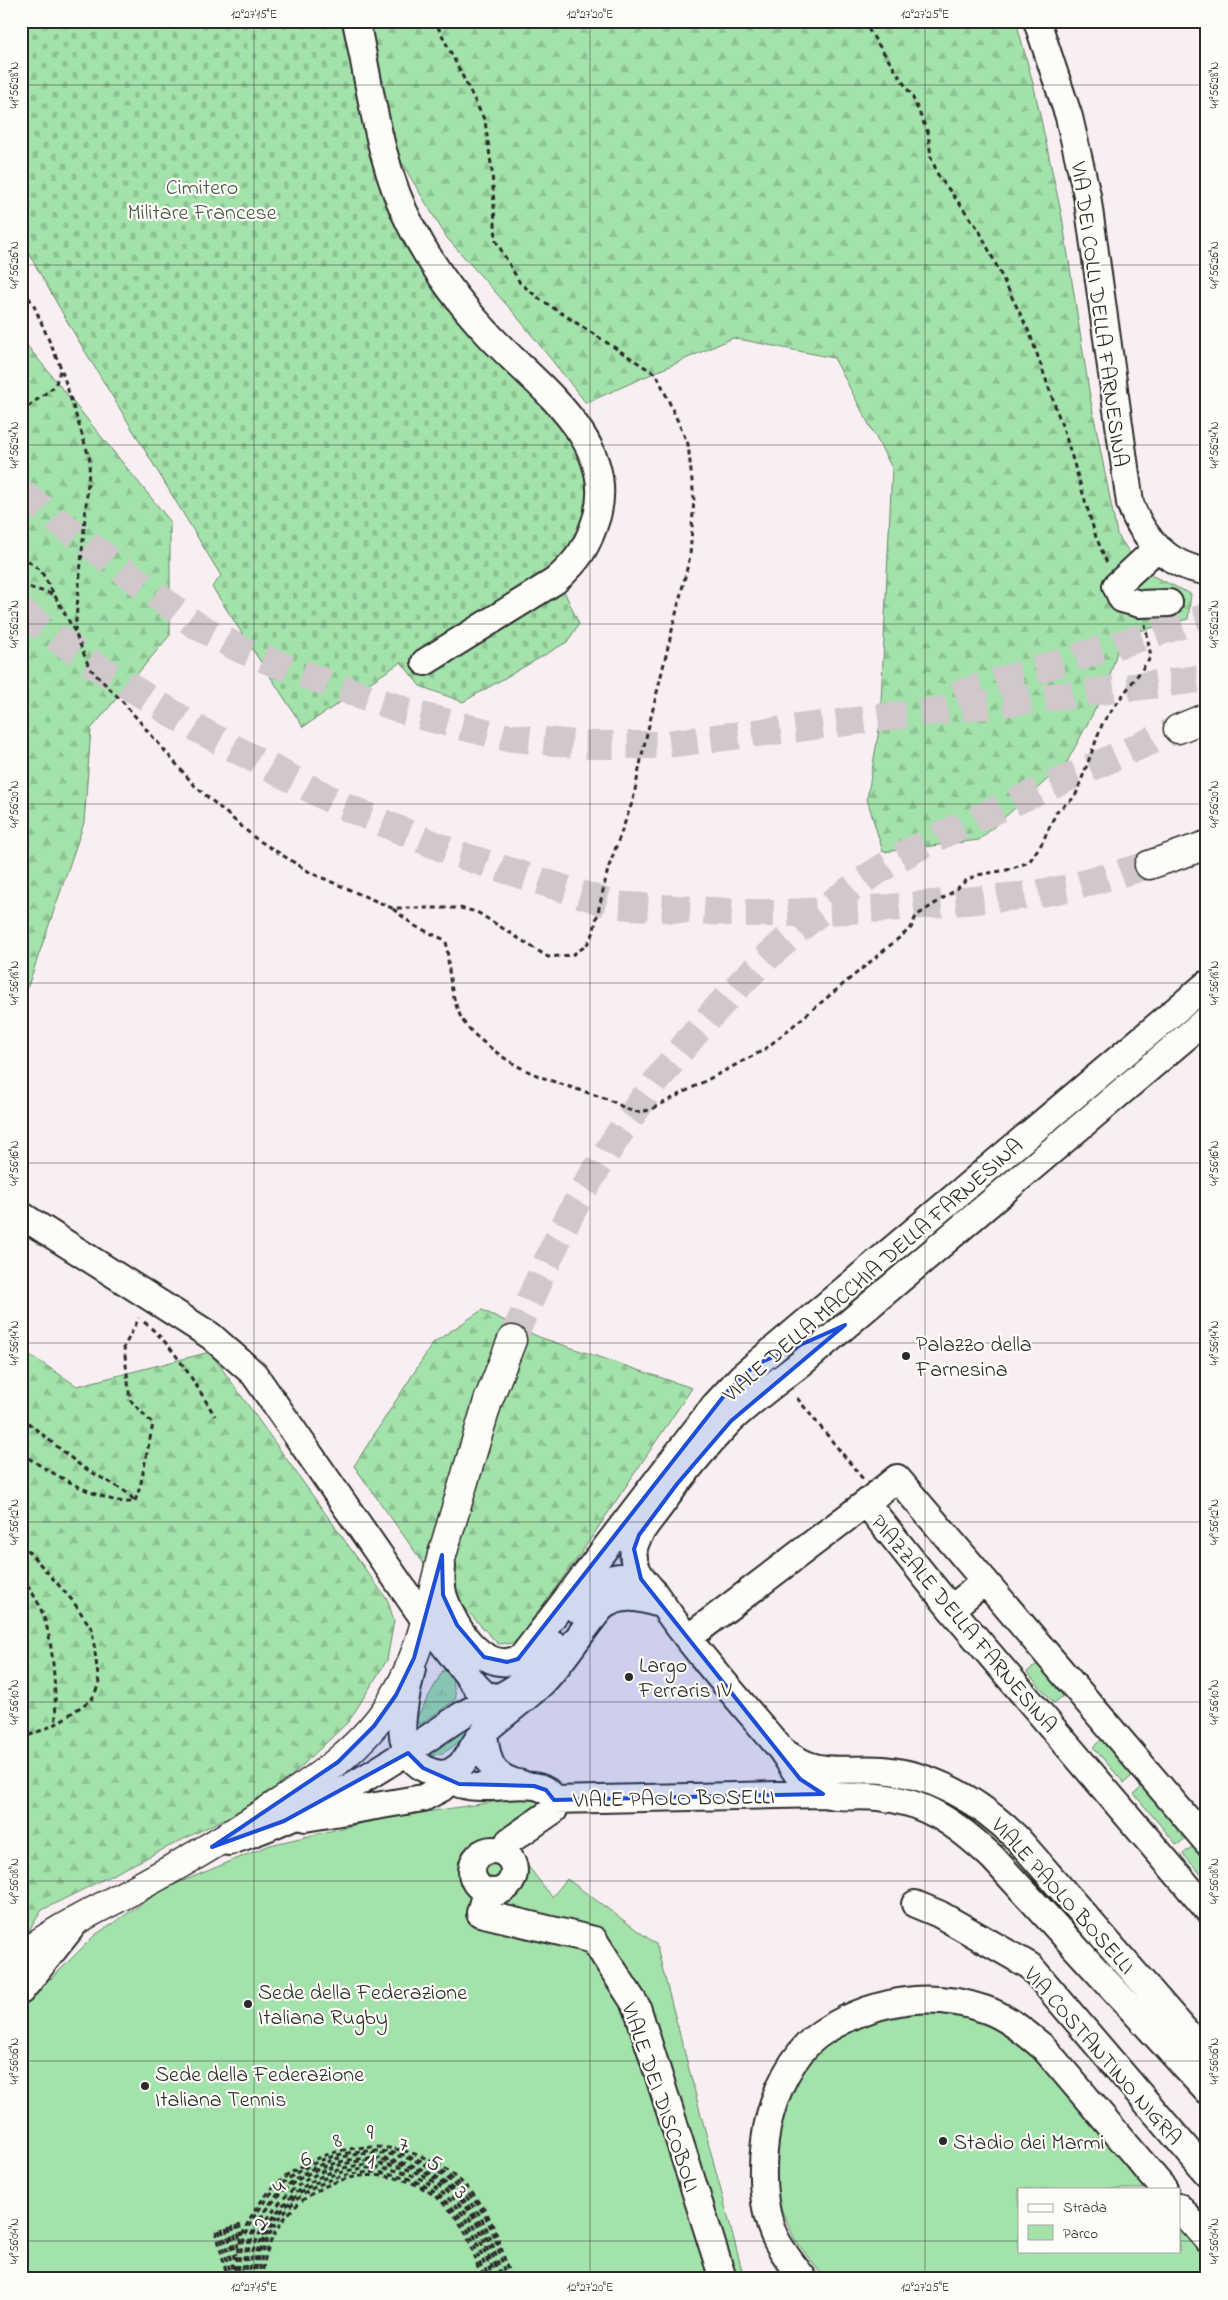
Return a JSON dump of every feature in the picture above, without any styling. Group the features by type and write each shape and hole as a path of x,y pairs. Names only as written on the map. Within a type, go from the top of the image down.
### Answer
{"main road":[{"path":"1178,729 1207,717"},
{"path":"1149,865 1207,845"},
{"path":"21,1956 55,1932 212,1847 306,1785 358,1744 396,1695 414,1658 426,1622 442,1555 488,1401 512,1340"}],"street":[{"path":"356,21 386,159 413,229 442,279 456,298 489,335 560,406 580,431 592,450 599,476 599,504 594,529 586,546 571,567 555,581 425,662"},
{"name":"VIA DEI COLLI DELLA FARNESINA","path":"1037,21 1069,118 1087,195 1130,502 1141,528 1157,548 1185,566 1207,572"},
{"path":"1157,548 1116,586 1122,599 1140,604 1169,603"},
{"name":"VIALE DELLA MACCHIA DELLA FARNESINA","path":"442,1555 443,1594 457,1625 484,1657 496,1662 518,1659 528,1651 714,1406 754,1365 1207,984"},
{"name":"VIALE DELLA MACCHIA DELLA FARNESINA","path":"641,1579 634,1556 636,1542 677,1484 731,1421 1207,1019"},
{"path":"21,1215 211,1336 244,1363 286,1418 426,1622 476,1686 484,1694 496,1697"},
{"path":"754,1365 845,1325"},
{"name":"PIAZZALE DELLA FARNESINA","path":"1207,1842 897,1478 871,1499 951,1609 1207,1909"},
{"path":"688,1638 871,1499"},
{"path":"284,1822 408,1753 471,1710 514,1689 538,1666 597,1586 605,1581 622,1576 641,1579 653,1591 688,1638 781,1750"},
{"path":"951,1609 985,1581"},
{"path":"212,1847 284,1822 423,1798 442,1788 449,1774 463,1762 484,1733 539,1686 598,1613 609,1603 633,1597 663,1605"},
{"path":"408,1753 403,1738 402,1726 414,1658"},
{"path":"484,1733 488,1760 496,1772 508,1781 530,1786"},
{"name":"VIALE PAOLO BOSELLI","path":"781,1750 800,1778 810,1788 823,1794"},
{"name":"VIALE PAOLO BOSELLI","path":"781,1750 812,1766 883,1770 918,1776 949,1789 988,1812 1017,1838 1204,2075"},
{"name":"VIALE PAOLO BOSELLI","path":"408,1753 423,1768 433,1773 449,1774 459,1784 484,1787 530,1786 546,1790 554,1800 555,1806 551,1812 507,1846 498,1850 484,1852 474,1862 472,1876 475,1882 486,1891"},
{"name":"VIALE PAOLO BOSELLI","path":"554,1800 823,1794 879,1797 899,1800 929,1809 953,1823 992,1858 1204,2075"},
{"name":"VIALE DEI DISCOBOLI","path":"486,1891 480,1913 594,1940 637,2007 723,2279"},
{"name":"VIA COSTANTINO NIGRA","path":"915,1904 939,1914 1030,1966 1207,2173"},
{"path":"21,1991 77,1921"},
{"path":"804,2279 779,2246 770,2226 766,2202 763,2153 771,2111 784,2080 809,2043 829,2027 883,2004 908,1999 961,2002 986,2009 1018,2028 1044,2048 1163,2188"},
{"path":"1180,2208 1207,2239"}],"path":[{"path":"863,21 912,96 925,126 938,175 979,230 1030,334 1066,437 1096,537 1116,586"},
{"path":"21,292 29,298 34,306 61,368 90,460 75,632"},
{"path":"21,412 55,386 61,368"},
{"path":"21,555 41,571 53,594 21,586"},
{"path":"392,908 415,926 445,940 448,946 448,958 459,1014 464,1023 478,1038 517,1067 541,1079 606,1099 624,1106 631,1112 640,1114 764,1050 911,928 916,916 967,880 977,875 1006,870 1029,862 1042,843 1057,811 1075,797 1103,722 1151,657 1140,604"},
{"path":"132,1313 160,1335 179,1358 215,1416"},
{"path":"135,1501 140,1487 153,1424 130,1400 124,1347 139,1318"},
{"path":"797,1398 871,1499"},
{"path":"21,1417 81,1466 126,1492 135,1501"},
{"path":"21,1453 39,1466 104,1497 126,1504 135,1501"},
{"path":"21,1543 72,1600 92,1629 99,1684 92,1699 56,1724 28,1736 21,1736"},
{"path":"21,1579 27,1584 46,1622 53,1669 56,1724"},
{"name":"9","path":"244,2230 257,2206 272,2188 304,2164 328,2154 348,2149 377,2147 394,2149 414,2154 435,2163 457,2178 473,2194 495,2228 506,2279"},
{"name":"8","path":"245,2277 244,2236 268,2198 285,2181 306,2167 331,2156 349,2152 389,2152 407,2156 430,2165 449,2176 467,2192 481,2209 491,2228 506,2279"},
{"name":"7","path":"244,2242 270,2201 304,2172 324,2162 346,2156 364,2154 390,2156 429,2168 445,2178 467,2198 487,2228 506,2279"},
{"name":"6","path":"244,2248 271,2205 286,2189 301,2178 317,2169 341,2161 362,2158 384,2158 409,2164 433,2174 464,2199 485,2233 490,2279"},
{"name":"5","path":"244,2255 280,2200 300,2183 320,2172 339,2165 376,2161 399,2164 423,2173 456,2196 471,2214 481,2231 490,2279"},
{"name":"4","path":"244,2263 280,2206 300,2188 315,2178 337,2170 354,2166 375,2165 415,2174 436,2184 456,2202 477,2231 490,2279"},
{"name":"3","path":"245,2277 268,2230 282,2210 296,2195 316,2182 338,2173 376,2168 396,2171 416,2178 432,2186 453,2203 473,2231 490,2279"},
{"name":"2","path":"245,2277 277,2222 290,2206 306,2192 344,2175 372,2172 410,2179 445,2200 458,2214 470,2233 490,2279"},
{"path":"229,2227 244,2230 244,2236"},
{"path":"229,2227 244,2242 244,2248"},
{"path":"229,2227 244,2248"},
{"path":"229,2227 244,2263 245,2277"},
{"path":"229,2227 245,2277"},
{"name":"2","path":"229,2227 244,2236"},
{"name":"5","path":"229,2227 244,2255 245,2277"},
{"name":"2","path":"244,2248 244,2255"},
{"path":"244,2255 245,2277"}],"highlighted area":[{"path":"845,1325 731,1421 677,1484 639,1535 634,1549 641,1579 800,1779 823,1794 554,1800 546,1790 534,1786 459,1784 423,1768 408,1753 284,1821 212,1847 338,1762 374,1726 396,1695 414,1658 442,1555 443,1595 457,1625 484,1657 507,1662 518,1659 727,1392 755,1365"}],"green space":[{"name":"Cimitero Militare Francese","path":"21,21 344,21 392,215 438,297 564,427 584,462 589,484 588,510 575,548 555,571 579,624 567,642 463,702 420,686 401,662 303,727 212,587 221,576 71,328 21,240"},
{"path":"366,21 1016,21 1034,87 1062,217 1090,397 1117,534 1142,571 1191,594 1188,619 1122,635 1106,689 1067,762 979,840 883,852 867,799 880,724 892,468 834,358 733,338 586,403 514,313 447,238 385,135"},
{"path":"21,338 170,521 170,635 91,729 84,823 28,986 21,995"},
{"path":"482,1310 539,1337 692,1388 581,1553 515,1643 498,1644 426,1567 354,1466 433,1343"},
{"path":"21,1349 77,1386 210,1352 388,1601 394,1621 387,1660 349,1721 286,1781 230,1816 42,1910 21,1943"},
{"path":"1037,1664 1063,1696 1054,1703 1027,1672"},
{"path":"445,1667 452,1678 456,1697 454,1701 419,1725 416,1719"},
{"path":"465,1722 473,1724 473,1729 457,1743 437,1755 431,1755 426,1752"},
{"path":"1102,1739 1133,1775 1124,1783 1093,1747"},
{"path":"1143,1786 1187,1837 1177,1845 1134,1794"},
{"path":"534,1799 540,1803 540,1808 504,1835 552,1897 567,1879 656,1944 743,2274 739,2275 740,2279 21,2279 21,1974 34,1964 51,1979 95,1935 164,1889 270,1845 385,1818 507,1800"},
{"path":"1193,1846 1207,1862 1207,1881 1183,1854"},
{"name":"Stadio dei Marmi","path":"951,2007 1021,2038 1151,2188 1018,2188 1018,2252 1180,2252 1180,2222 1207,2254 1207,2279 825,2279 795,2240 778,2202 772,2172 786,2093 815,2053 871,2016"}],"tunnel":[{"path":"21,493 194,624 242,650 417,715 505,737 584,745 658,745 1207,678"},
{"path":"21,611 88,661 196,728 341,805 454,853 614,905 743,913 889,908 1029,895 1069,888 1149,865"},
{"path":"955,695 1207,617"},
{"path":"512,1340 549,1257 580,1196 622,1129 690,1039 728,996 769,956 812,918 857,885 918,847 978,818 1178,729"}],"place":[{"name":"Palazzo della Farnesina","path":"906,1356"},
{"name":"Largo Ferraris IV","path":"629,1677"},
{"name":"Sede della Federazione Italiana Rugby","path":"248,2004"},
{"name":"Sede della Federazione Italiana Tennis","path":"145,2086"},
{"name":"Stadio dei Marmi","path":"943,2141"}]}
